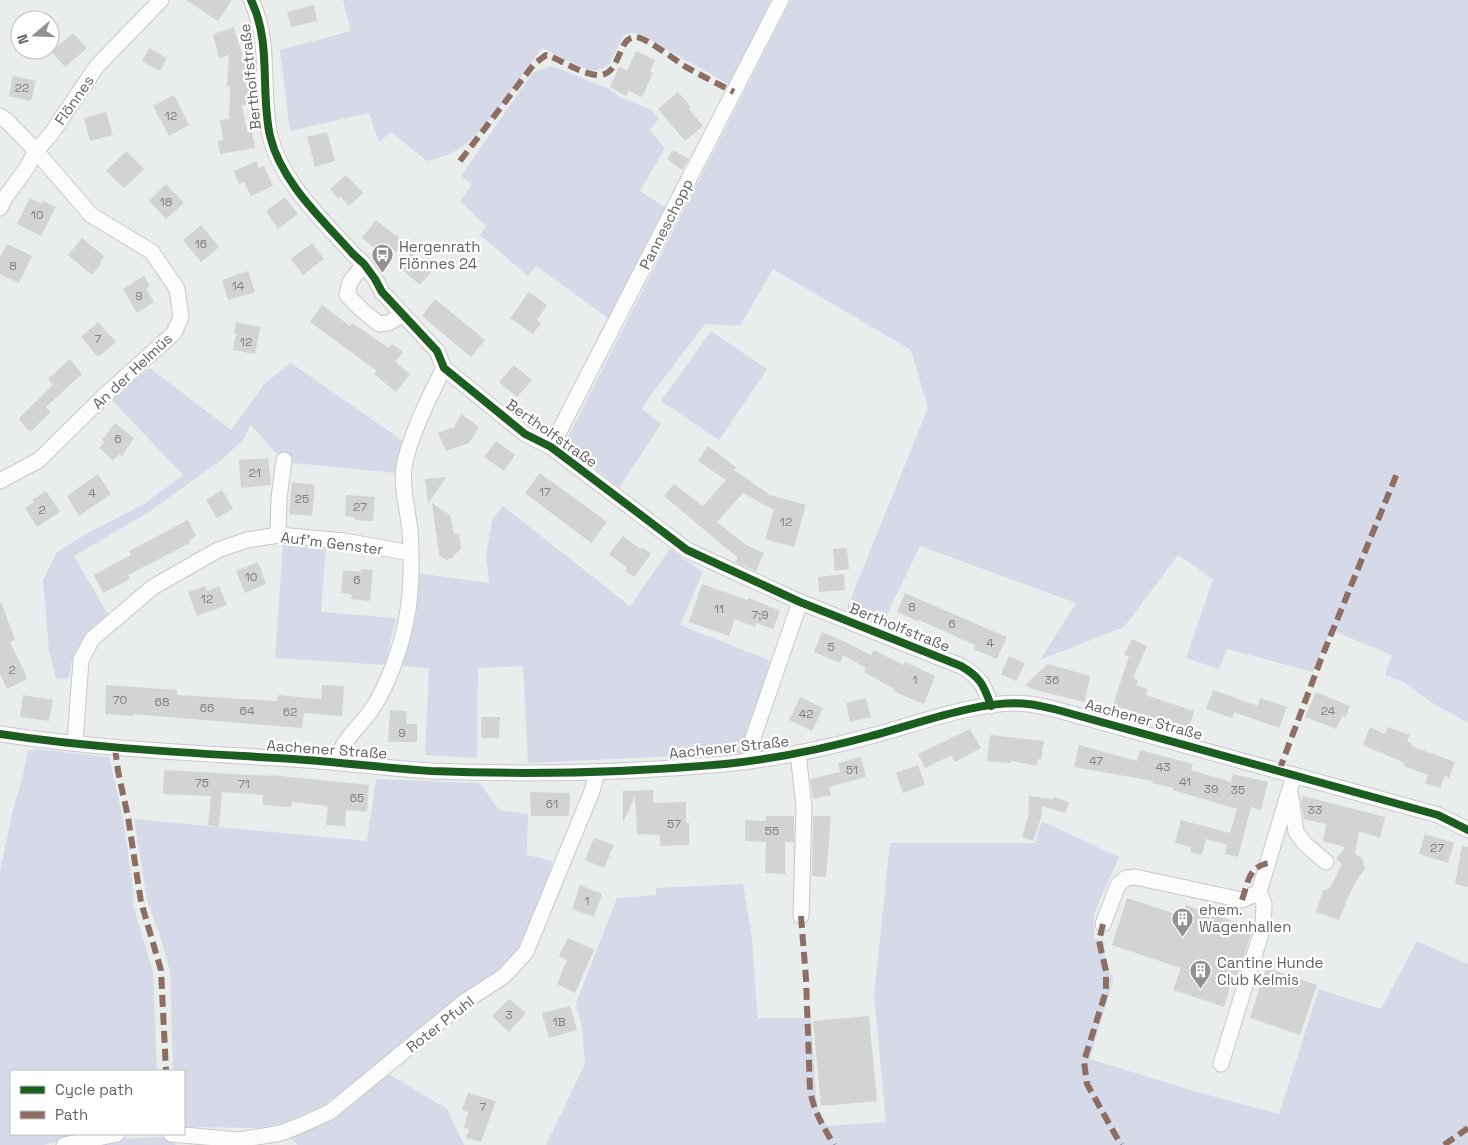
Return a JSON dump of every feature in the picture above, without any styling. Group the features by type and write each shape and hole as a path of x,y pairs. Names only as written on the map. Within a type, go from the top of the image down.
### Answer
{"street":[{"name":"Flönnes","path":"0,208 36,151 51,134 97,66 161,0"},
{"name":"Bertholfstraße","path":"252,0 259,21 265,64 267,118 270,137 292,184 298,193 307,200 353,254 364,264 375,278 382,292 437,351 444,368 525,434 551,447 687,550 800,602 974,673 982,683 991,706"},
{"name":"Panneschopp","path":"551,447 781,0"},
{"name":"An der Helmüs","path":"0,116 36,151 91,215 152,252 177,289 181,316 174,334 104,396 40,460 0,481"},
{"path":"364,264 350,282 347,295 362,311 379,324 388,323 403,315"},
{"path":"335,762 348,736 370,711 380,696 406,624 411,592 410,530 404,488 404,468 415,433 444,368"},
{"path":"278,536 279,498 284,460"},
{"name":"Auf'm Genster","path":"75,743 81,660 92,639 153,587 218,550 247,540 278,536 345,541 410,553"},
{"path":"750,761 752,741 800,602"},
{"name":"Aachener Straße","path":"0,734 115,748 428,770 597,773 750,761 798,753 870,737 957,713 991,706 1027,704 1054,709 1292,782 1438,815 1468,830"},
{"path":"798,753 804,807 801,916"},
{"name":"Roter Pfuhl","path":"172,1135 187,1141 239,1140 261,1137 281,1133 330,1112 464,1002 504,976 526,952 592,791 597,773"},
{"path":"1292,782 1296,832 1305,844 1326,862"},
{"path":"1220,1064 1263,926 1264,904 1259,892 1292,782"},
{"path":"1103,924 1118,885 1126,878 1135,877 1242,900 1259,892"},
{"path":"64,1145 112,1135"}],"shaded area":[{"path":"343,0 771,0 730,85 640,34 624,35 609,65 596,71 586,69 542,48 505,100 474,136 455,151 427,161 391,132 379,142 369,113 290,131 280,50 351,31"},
{"path":"791,0 1468,0 1468,723 1431,702 1403,682 1385,675 1392,655 1331,630 1313,672 1227,649 1219,669 1186,658 1213,579 1178,555 1124,627 1040,660 1076,603 920,546 883,623 847,608 928,408 911,350 773,269 740,326 705,324 648,399 642,409 661,424 619,488 565,443"},
{"path":"552,66 607,88 622,98 650,109 659,118 650,130 665,148 640,191 665,207 608,318 536,266 528,276 480,235 486,226 460,201 472,184 461,176 465,170 533,72"},
{"path":"711,331 767,369 719,440 661,401"},
{"path":"291,363 403,441 395,473 294,463 288,467 251,425 243,440 221,460 149,512 74,556 109,616 81,642 73,657 69,678 56,679 49,651 43,580 57,552 88,533 144,504 183,475 110,398 150,368 231,430 265,383"},
{"path":"503,506 630,606 670,549 703,572 680,625 771,661 742,753 528,763 523,666 478,668 477,758 425,755 429,668 401,666 414,622 417,573 489,583 486,557 492,520"},
{"path":"283,545 326,549 321,612 396,618 385,665 275,658"},
{"path":"35,749 109,757 123,818 134,895 133,904 153,972 157,1070 10,1070 10,1135 88,1135 43,1145 0,1145 0,872 28,750 33,751"},
{"path":"376,779 480,783 499,810 528,814 527,855 553,861 524,946 502,970 462,996 324,1105 289,1121 262,1128 186,1127 185,1070 173,1070 170,971 147,900 134,819 367,841"},
{"path":"1042,821 1119,857 1094,914 1094,938 1105,942 1103,952 1113,981 1090,1059 1197,1092 1279,1114 1319,989 1381,1009 1417,941 1468,964 1468,1145 546,1145 585,1064 582,1029 576,1003 617,898 656,895 656,888 743,884 751,931 758,1018 811,1018 817,1106 827,1126 886,1122 874,996 890,843 1035,843"},
{"path":"387,1073 447,1109 464,1145 298,1145 289,1137"},
{"path":"161,1137 173,1141 176,1145 86,1145 117,1139"}],"building":[{"path":"186,0 232,0 218,21"},
{"path":"314,5 317,21 291,27 287,12"},
{"path":"234,27 244,61 253,62 252,105 242,105 247,132 252,131 255,148 220,154 218,141 223,140 220,120 229,119 230,86 227,86 229,55 219,58 213,34"},
{"path":"73,33 87,48 65,67 59,60 60,44"},
{"path":"149,48 167,58 160,71 142,61"},
{"path":"636,51 655,60 650,72 653,73 642,97 629,91 626,96 610,87 619,67 627,71"},
{"path":"13,76 36,81 31,101 9,96"},
{"path":"678,92 691,107 689,109 703,126 685,141 658,109"},
{"path":"174,95 189,125 169,136 153,106"},
{"path":"106,112 113,135 90,141 84,118"},
{"path":"327,132 335,161 315,167 307,137"},
{"path":"673,150 689,159 682,170 667,159"},
{"path":"126,151 144,169 124,188 106,171"},
{"path":"257,161 258,168 264,166 273,186 251,196 244,182 239,184 234,171"},
{"path":"346,175 363,193 349,206 340,196 338,199 330,189"},
{"path":"166,184 184,203 166,219 149,201"},
{"path":"285,197 298,214 278,229 266,211"},
{"path":"30,198 42,204 43,201 56,207 41,236 17,224"},
{"path":"376,220 404,242 396,252 388,247 382,254 362,238"},
{"path":"201,225 219,247 201,262 183,240"},
{"path":"82,238 104,256 100,262 101,264 92,275 68,255"},
{"path":"312,243 324,259 303,275 291,259"},
{"path":"7,244 32,256 19,283 0,274 0,258"},
{"path":"411,253 433,270 420,285 399,267"},
{"path":"248,271 255,292 228,300 222,280"},
{"path":"144,276 150,286 146,288 154,302 137,313 123,289"},
{"path":"529,292 547,305 537,320 541,323 533,334 510,318"},
{"path":"435,299 485,340 471,357 422,316"},
{"path":"322,305 350,326 352,323 389,348 392,344 403,352 395,362 410,374 396,392 374,374 377,371 310,322"},
{"path":"98,322 116,342 98,357 81,337"},
{"path":"236,322 260,327 255,354 233,350"},
{"path":"70,359 82,374 46,407 51,412 30,432 20,421 20,417 53,385 48,379"},
{"path":"514,365 532,380 517,397 499,382"},
{"path":"461,414 479,427 469,443 446,451 438,433 454,427"},
{"path":"115,423 134,438 122,456 119,454 113,460 99,448 104,442 102,440"},
{"path":"496,441 515,455 504,471 484,457"},
{"path":"708,446 737,468 734,470 770,495 806,505 794,547 765,539 774,510 743,493 717,522 746,545 764,553 756,571 735,562 738,558 664,496 674,484 703,506 726,480 698,461"},
{"path":"268,458 271,485 241,488 239,460"},
{"path":"540,473 607,522 591,543 525,493"},
{"path":"98,474 111,494 79,516 67,496"},
{"path":"446,477 428,504 425,479"},
{"path":"292,482 315,485 312,516 289,514"},
{"path":"222,490 233,509 217,518 206,500"},
{"path":"46,491 60,512 37,527 25,508 34,502 32,500"},
{"path":"346,495 375,497 373,521 355,520 355,517 345,516"},
{"path":"432,503 450,515 454,534 459,534 461,548 452,558 446,560 439,555"},
{"path":"188,520 196,536 188,541 190,543 128,575 130,579 103,593 94,575 131,555 129,551"},
{"path":"623,536 640,549 642,547 651,554 634,577 625,570 627,568 609,554"},
{"path":"847,548 849,569 835,571 833,549"},
{"path":"258,562 266,584 245,593 236,571"},
{"path":"361,569 373,570 370,601 351,599 352,595 341,593 343,570 361,572"},
{"path":"844,574 845,590 819,592 818,577"},
{"path":"702,584 747,600 749,598 780,611 773,629 756,623 755,627 735,619 729,636 689,622"},
{"path":"205,586 207,591 219,586 227,605 197,616 188,592"},
{"path":"905,593 1007,637 997,659 974,649 975,645 897,612"},
{"path":"0,602 15,640 10,642 26,675 26,680 7,689 0,674"},
{"path":"822,632 871,655 874,650 903,665 905,662 935,676 924,704 892,691 896,690 864,672 866,668 843,655 840,663 814,652"},
{"path":"1132,639 1147,646 1133,678 1138,680 1136,685 1148,689 1146,695 1194,711 1189,729 1113,705 1129,656 1124,655"},
{"path":"1009,656 1025,663 1016,681 1001,674"},
{"path":"1048,664 1090,676 1085,702 1035,690 1025,685"},
{"path":"106,685 177,690 177,695 277,701 278,695 321,699 322,685 344,686 342,716 304,713 302,728 133,714 133,716 105,714"},
{"path":"1213,690 1258,706 1260,698 1287,707 1279,728 1234,712 1232,718 1206,709"},
{"path":"1316,692 1350,706 1346,717 1342,716 1336,729 1305,717"},
{"path":"23,695 53,700 49,721 20,717"},
{"path":"800,697 823,708 812,731 789,720"},
{"path":"866,698 871,717 850,722 846,703"},
{"path":"390,710 407,711 406,724 417,724 417,742 388,742"},
{"path":"481,717 500,717 499,738 481,738"},
{"path":"1370,727 1385,734 1388,727 1410,735 1407,742 1412,743 1411,746 1455,762 1449,778 1445,776 1440,788 1425,783 1428,775 1404,766 1405,763 1363,745"},
{"path":"970,729 981,748 955,762 951,755 925,768 918,754"},
{"path":"990,735 1044,741 1041,760 1038,759 1037,766 1011,761 1011,763 987,761"},
{"path":"1079,745 1137,761 1140,750 1193,764 1191,770 1231,782 1233,774 1268,782 1261,810 1251,807 1238,857 1225,854 1227,845 1206,839 1202,855 1190,852 1191,847 1175,843 1181,820 1230,833 1237,809 1152,783 1153,781 1074,767"},
{"path":"861,757 866,777 829,787 831,795 813,799 810,779 840,772 838,763"},
{"path":"918,765 925,785 903,793 896,773"},
{"path":"164,770 271,775 369,785 367,812 346,810 345,826 326,825 328,806 292,802 291,807 263,805 263,795 222,792 219,827 208,825 211,796 163,794"},
{"path":"653,790 653,803 686,802 686,823 689,823 689,845 660,846 660,835 637,834 635,796 623,823 623,791"},
{"path":"530,792 570,793 569,816 531,816"},
{"path":"1029,796 1054,799 1054,797 1069,802 1065,813 1042,806 1041,818 1033,841 1022,837 1028,818"},
{"path":"1303,796 1385,817 1380,838 1359,831 1355,854 1362,858 1365,869 1348,897 1339,920 1316,912 1323,891 1330,888 1342,864 1336,859 1345,847 1323,841 1326,824 1304,819 1301,803"},
{"path":"766,816 794,816 794,842 785,842 785,874 765,873 766,842 745,841 745,820 766,821"},
{"path":"813,816 831,816 826,877 812,876"},
{"path":"1425,834 1454,843 1448,863 1419,854"},
{"path":"594,838 614,845 604,868 585,860"},
{"path":"1462,846 1468,847 1468,887 1455,884"},
{"path":"580,885 602,894 594,917 572,909"},
{"name":"ehem. Wagenhallen","path":"1127,898 1182,916 1186,905 1253,928 1235,985 1231,984 1224,1007 1173,990 1181,968 1112,945"},
{"path":"568,938 594,950 575,993 557,984 567,960 559,956"},
{"path":"1266,968 1317,985 1300,1035 1250,1018"},
{"path":"509,999 526,1013 509,1032 492,1016"},
{"path":"570,1006 577,1030 549,1038 542,1013"},
{"path":"869,1016 877,1101 821,1106 813,1021"},
{"path":"468,1093 496,1101 481,1142 466,1138 469,1129 464,1128 468,1112 462,1110"}],"marked path":[{"path":"460,161 534,64 546,55 581,71 601,75 609,72 625,44 629,39 636,37 647,41 686,67 734,92"},
{"path":"1279,771 1321,659 1398,471"},
{"path":"115,748 141,902 161,970 166,1070"},
{"path":"1242,900 1253,872 1256,868 1268,863"},
{"path":"801,916 806,979 810,1090 816,1112 834,1145"},
{"path":"1103,924 1099,941 1106,971 1106,991 1084,1061 1087,1084 1121,1145"},
{"path":"1444,1145 1468,1128"}],"cycle path":[{"path":"251,0 257,16 264,50 267,119 270,136 275,153 283,169 304,199 364,264 382,292 437,351 444,368 525,434 551,447 687,550 800,602 961,666 981,682 991,706"},
{"path":"0,734 109,747 310,760 431,771 578,772 688,767 762,759 835,745 970,709 1009,703 1028,704 1054,709 1438,815 1468,830"}],"place":[{"name":"Hergenrath Flönnes 24","path":"383,274"},
{"name":"ehem. Wagenhallen","path":"1183,937"},
{"name":"Cantine Hunde Club Kelmis","path":"1201,990"}]}
